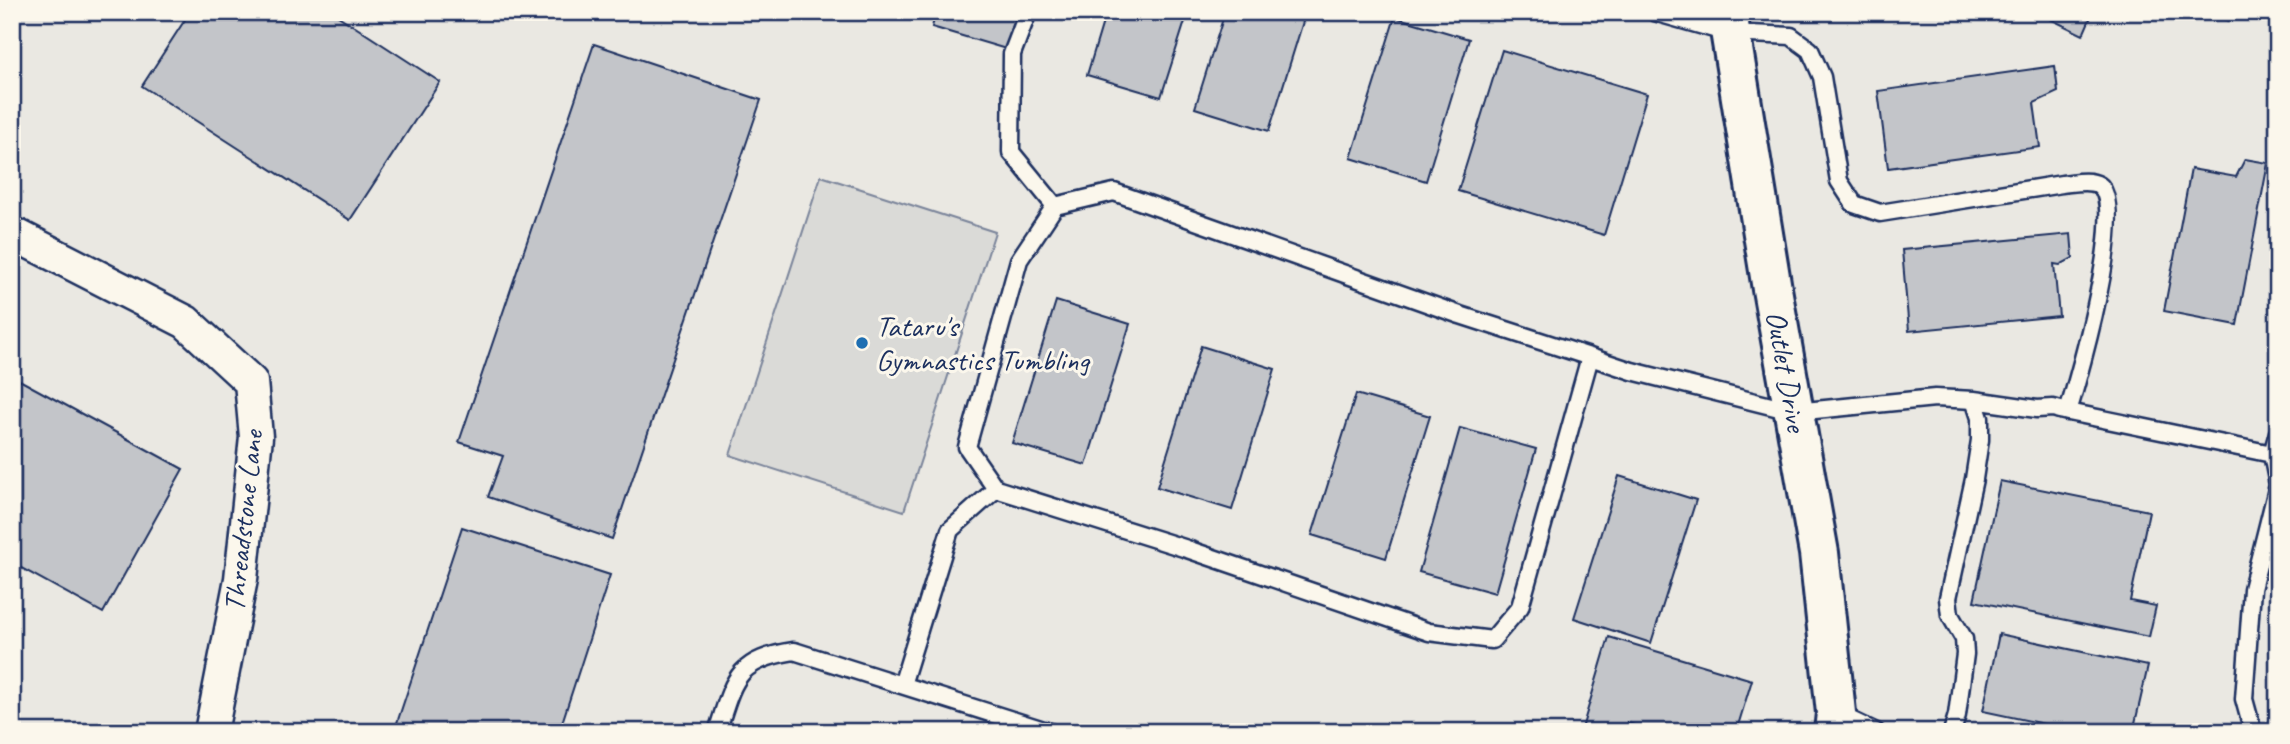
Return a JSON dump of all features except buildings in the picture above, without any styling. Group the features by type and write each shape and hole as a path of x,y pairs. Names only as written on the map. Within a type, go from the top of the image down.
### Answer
{"street":[{"name":"Outlet Drive","path":"1728,23 1819,553 1835,722"},
{"name":"Threadstone Lane","path":"12,233 186,322 251,382 256,437 241,579 211,732"}],"lane":[{"path":"1028,12 1012,54 1011,152 1055,206"},
{"path":"1654,12 1791,36 1810,50 1822,77 1839,181 1854,204 1880,214 2062,184 2084,182 2099,185 2107,194 2110,226 2090,335 2068,412"},
{"path":"1590,357 1520,607 1492,640 1429,632 1186,549 996,489 967,447 1019,260 1055,206 1114,192 1421,301 1590,357 1632,371 1795,412 1935,398 1974,400 2037,409 2050,408 2272,454"},
{"path":"1952,732 1957,715 1965,654 1964,639 1950,615 1948,598 1980,440 1980,418 1974,400"},
{"path":"2253,732 2244,699 2252,589 2277,485 2272,454 2278,433"},
{"path":"902,685 950,530 996,489"},
{"path":"717,732 731,689 747,666 768,655 794,651 1050,732"},
{"path":"1835,722 1876,732"}],"shaded area":[{"path":"12,12 2278,12 2278,732 12,732"},
{"name":"Tataru's Gymnastics Tumbling","path":"821,176 995,232 904,511 730,455"}],"place":[{"name":"Tataru's Gymnastics Tumbling","path":"862,343"}]}
